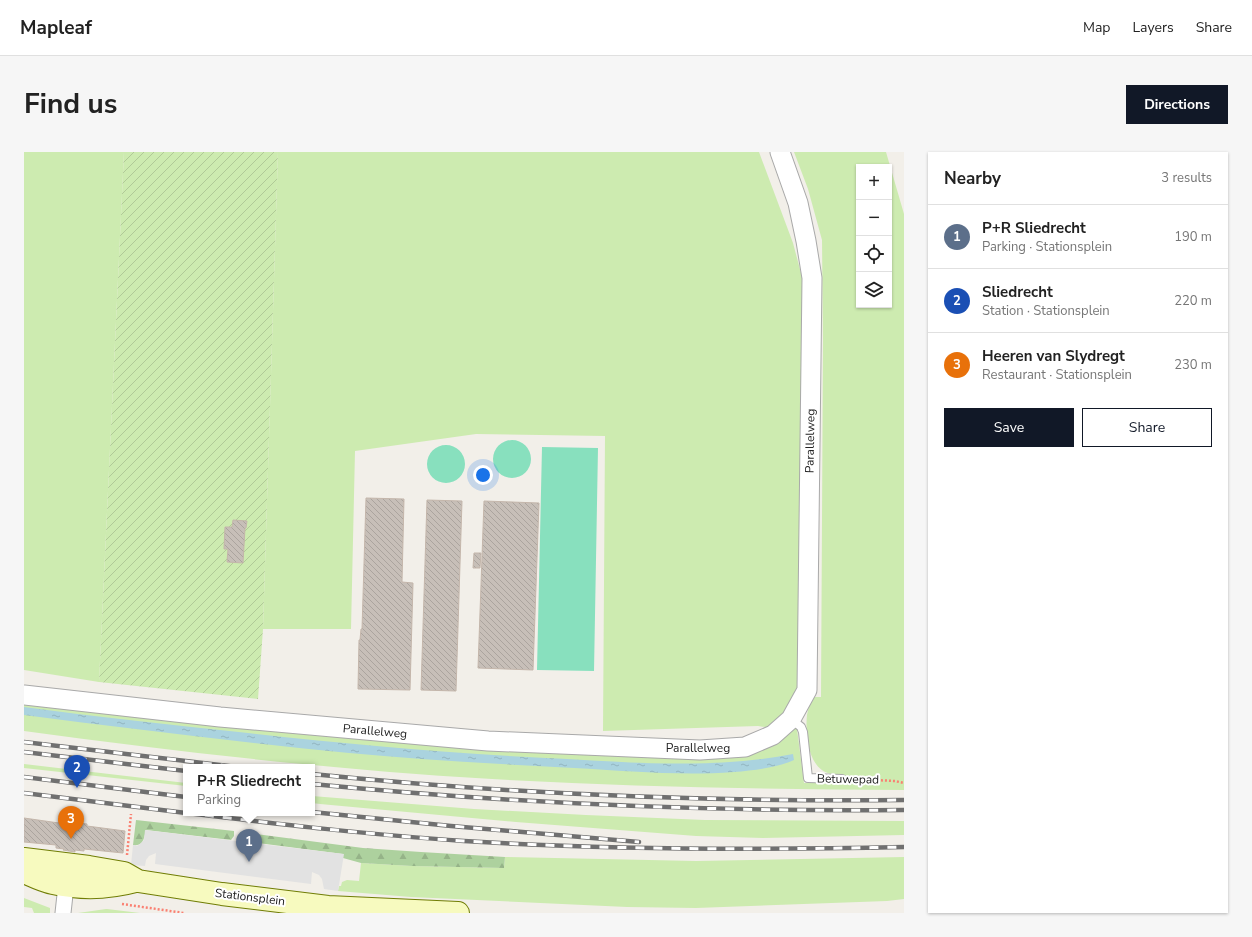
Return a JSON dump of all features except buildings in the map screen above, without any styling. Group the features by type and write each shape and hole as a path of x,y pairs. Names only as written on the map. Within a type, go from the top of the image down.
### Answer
{"main road":[{"name":"Stationsplein","path":"24,859 67,875 85,887 124,884 131,877 222,894 328,907 458,913"},
{"name":"Stationsplein","path":"24,872 52,883 67,875"}],"street":[{"name":"Parallelweg","path":"24,694 220,717 480,740 700,750 745,747 772,735 791,719 807,690 812,278 798,203 780,152"},
{"path":"63,913 67,875"}],"lane":[{"name":"Betuwepad","path":"791,719 801,728 803,732 808,778 842,779"}],"path":[{"name":"Betuwepad","path":"842,779 895,780 904,783"},
{"path":"131,814 128,847 131,877"},
{"path":"128,847 133,848"},
{"path":"121,904 184,913"}],"green space":[{"path":"24,152 124,152 99,682 24,670"},
{"path":"124,152 278,152 263,629 258,699 99,682"},
{"path":"278,152 759,152 793,243 805,288 801,679 793,702 771,728 758,726 603,731 605,436 476,434 355,451 351,629 263,629"},
{"path":"794,152 886,152 889,164 856,164 856,308 892,308 892,173 904,214 904,790 646,786 492,779 374,771 315,764 257,760 24,731 24,700 709,759 797,729 804,783 842,783 842,774 832,774 824,771 813,759 807,732 807,715 813,697 821,697 823,341 822,240 808,189"},
{"path":"508,440 516,440 526,445 530,452 530,466 526,473 516,478 508,478 498,473 496,470 493,463 493,455 498,445 501,443"},
{"path":"442,445 450,445 462,454 465,464 462,474 456,480 450,483 442,483 430,474 427,468 427,460 436,448"},
{"path":"542,447 598,448 594,671 537,670"},
{"path":"24,764 183,783 183,786 24,768"},
{"path":"315,796 474,809 586,815 705,820 904,821 904,835 763,838 696,836 516,822 315,803"},
{"path":"136,820 234,831 234,836 231,840 146,830 141,843 133,845"},
{"path":"240,832 363,848 505,857 504,868 412,866 361,863 343,858 343,854 242,841"},
{"path":"505,857 696,861 904,857 904,899 887,901 696,908 627,907 411,897 338,891 342,882 347,880 359,881 361,863 412,866 504,868"},
{"path":"24,898 50,908 50,913 34,913 32,908 24,907"},
{"path":"107,909 140,913 78,913"}],"shaded area":[{"path":"145,830 344,854 338,891 324,889 322,879 319,875 312,872 311,884 155,864 156,853 149,856 146,860 145,866 131,865 133,845 137,846 144,840"}],"water":[{"path":"24,707 285,737 471,754 670,764 731,762 793,754 794,760 772,767 734,772 674,773 433,760 267,744 24,715"}],"railway":[{"path":"24,742 211,764"},
{"path":"24,752 183,771"},
{"path":"315,774 534,792 756,800 904,800"},
{"path":"24,777 183,797"},
{"path":"315,784 386,791 608,805 682,808 904,810"},
{"path":"24,793 183,813"},
{"path":"315,812 451,826 639,842"},
{"path":"213,816 394,836 519,844 629,848 794,849 904,847"}],"place":[{"name":"Sliedrecht","path":"77,788"},
{"name":"Heeren van Slydregt","path":"71,839"},
{"name":"P+R Sliedrecht","path":"249,862"}]}
